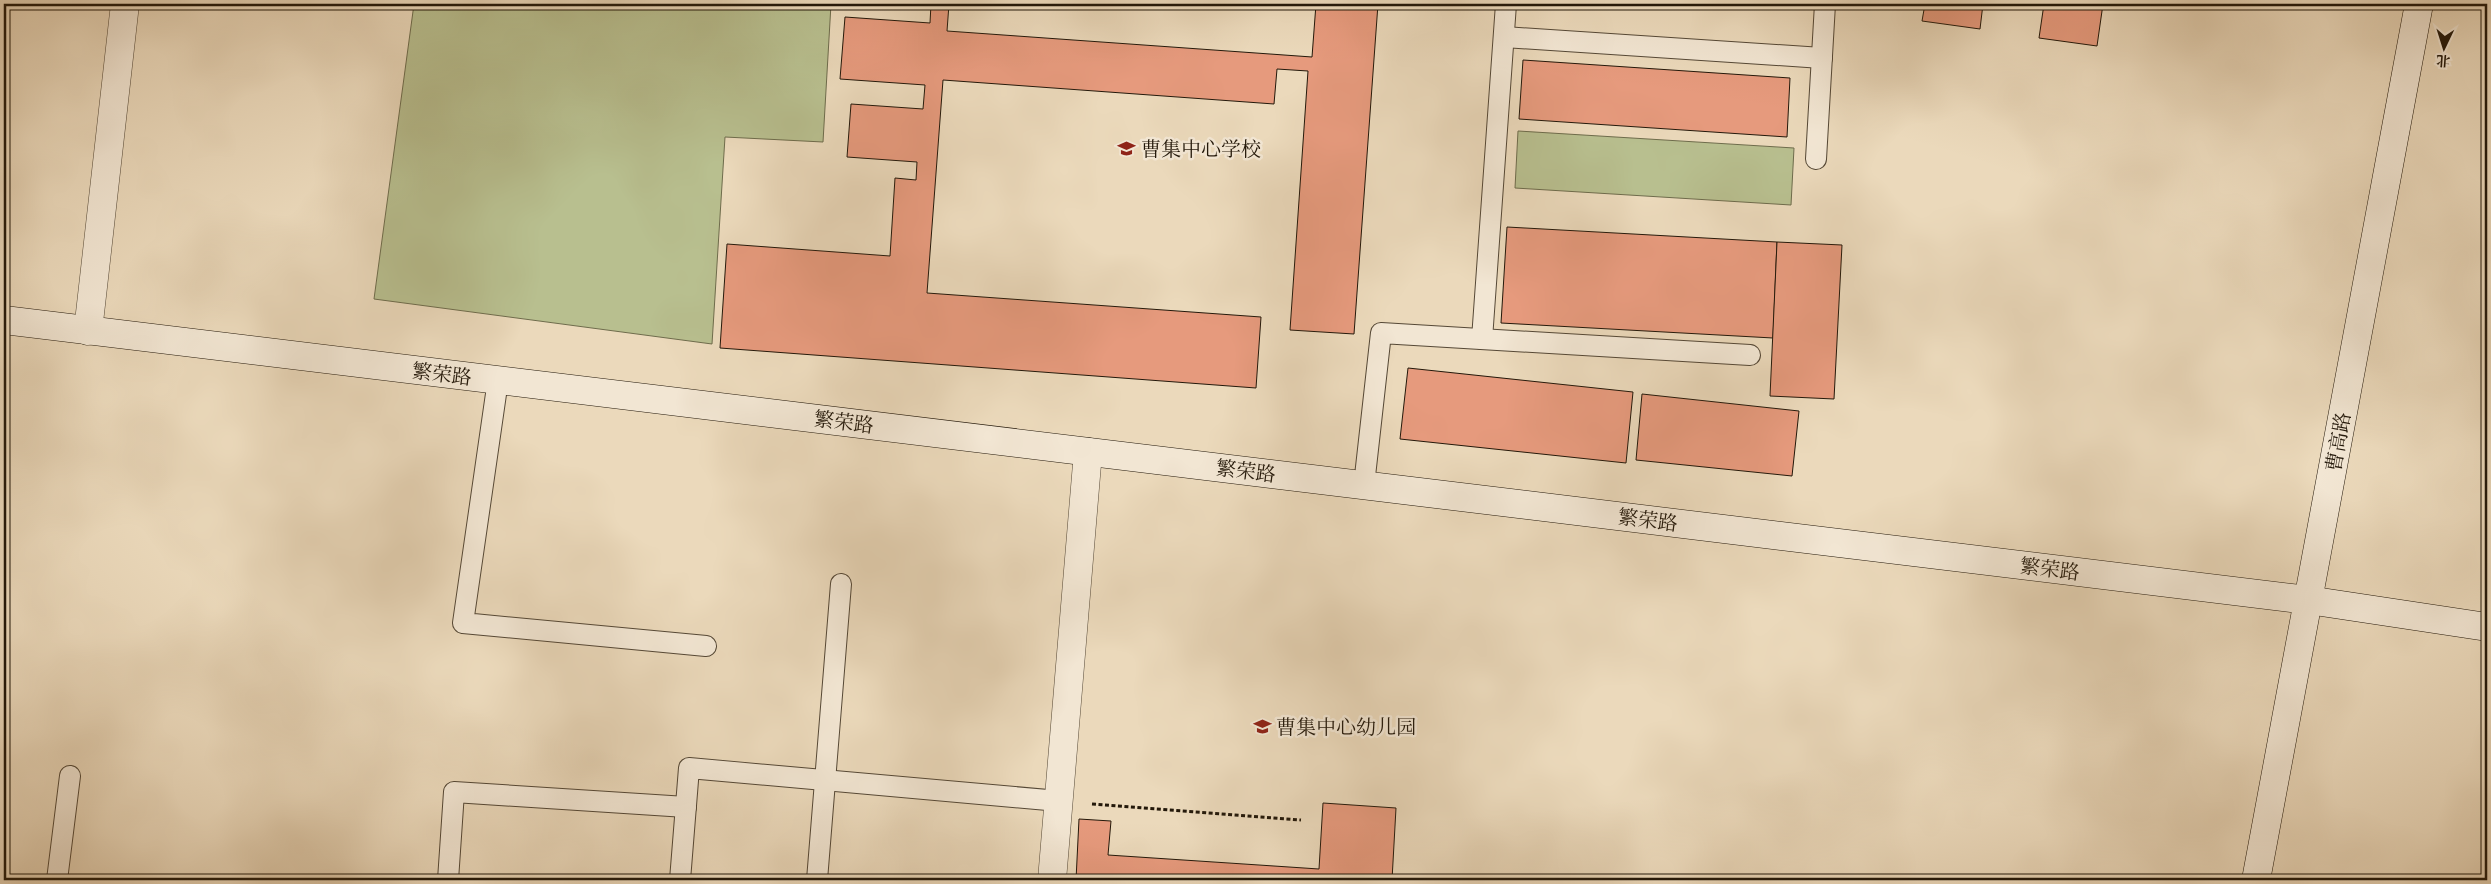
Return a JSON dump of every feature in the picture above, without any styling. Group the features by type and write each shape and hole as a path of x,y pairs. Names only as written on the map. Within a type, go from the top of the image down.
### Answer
{"street":[{"path":"88,331 125,4"},
{"name":"曹高路","path":"2256,880 2419,4"},
{"name":"繁荣路","path":"4,320 2308,600 2487,627"},
{"path":"1052,880 1088,452"}],"lane":[{"path":"1482,339 1506,4"},
{"path":"1816,159 1825,4"},
{"path":"1504,37 1822,58"},
{"path":"1364,485 1381,333 1750,354"},
{"path":"498,380 463,623 706,646"},
{"path":"817,880 841,584"},
{"path":"680,880 689,768 1059,801"},
{"path":"57,880 70,776"},
{"path":"448,880 454,792 686,807"}],"path":[{"path":"1059,801 1301,820"}],"green space":[{"path":"414,4 831,4 823,142 725,137 712,344 374,299"},
{"path":"1518,131 1794,148 1791,205 1515,188"}],"building":[{"path":"931,4 949,4 947,31 1312,57 1316,4 1378,4 1354,334 1290,330 1308,71 1277,69 1274,104 943,80 927,293 1261,317 1256,388 720,348 727,244 890,256 895,178 916,180 917,162 847,157 851,104 923,109 925,85 840,79 845,17 930,23"},
{"path":"1925,4 1983,4 1980,29 1922,21"},
{"path":"2044,4 2103,4 2097,46 2039,38"},
{"path":"1523,60 1790,78 1787,137 1519,119"},
{"path":"1507,227 1777,242 1773,338 1501,323"},
{"path":"1777,242 1842,245 1834,399 1770,396"},
{"path":"1408,368 1633,392 1626,463 1400,439"},
{"path":"1642,394 1799,411 1792,476 1636,460"},
{"path":"1323,803 1396,808 1392,880 1076,880 1079,819 1111,821 1108,855 1319,869"}],"place":[{"name":"曹集中心学校","path":"1127,149"},
{"name":"曹集中心幼儿园","path":"1262,727"}]}
